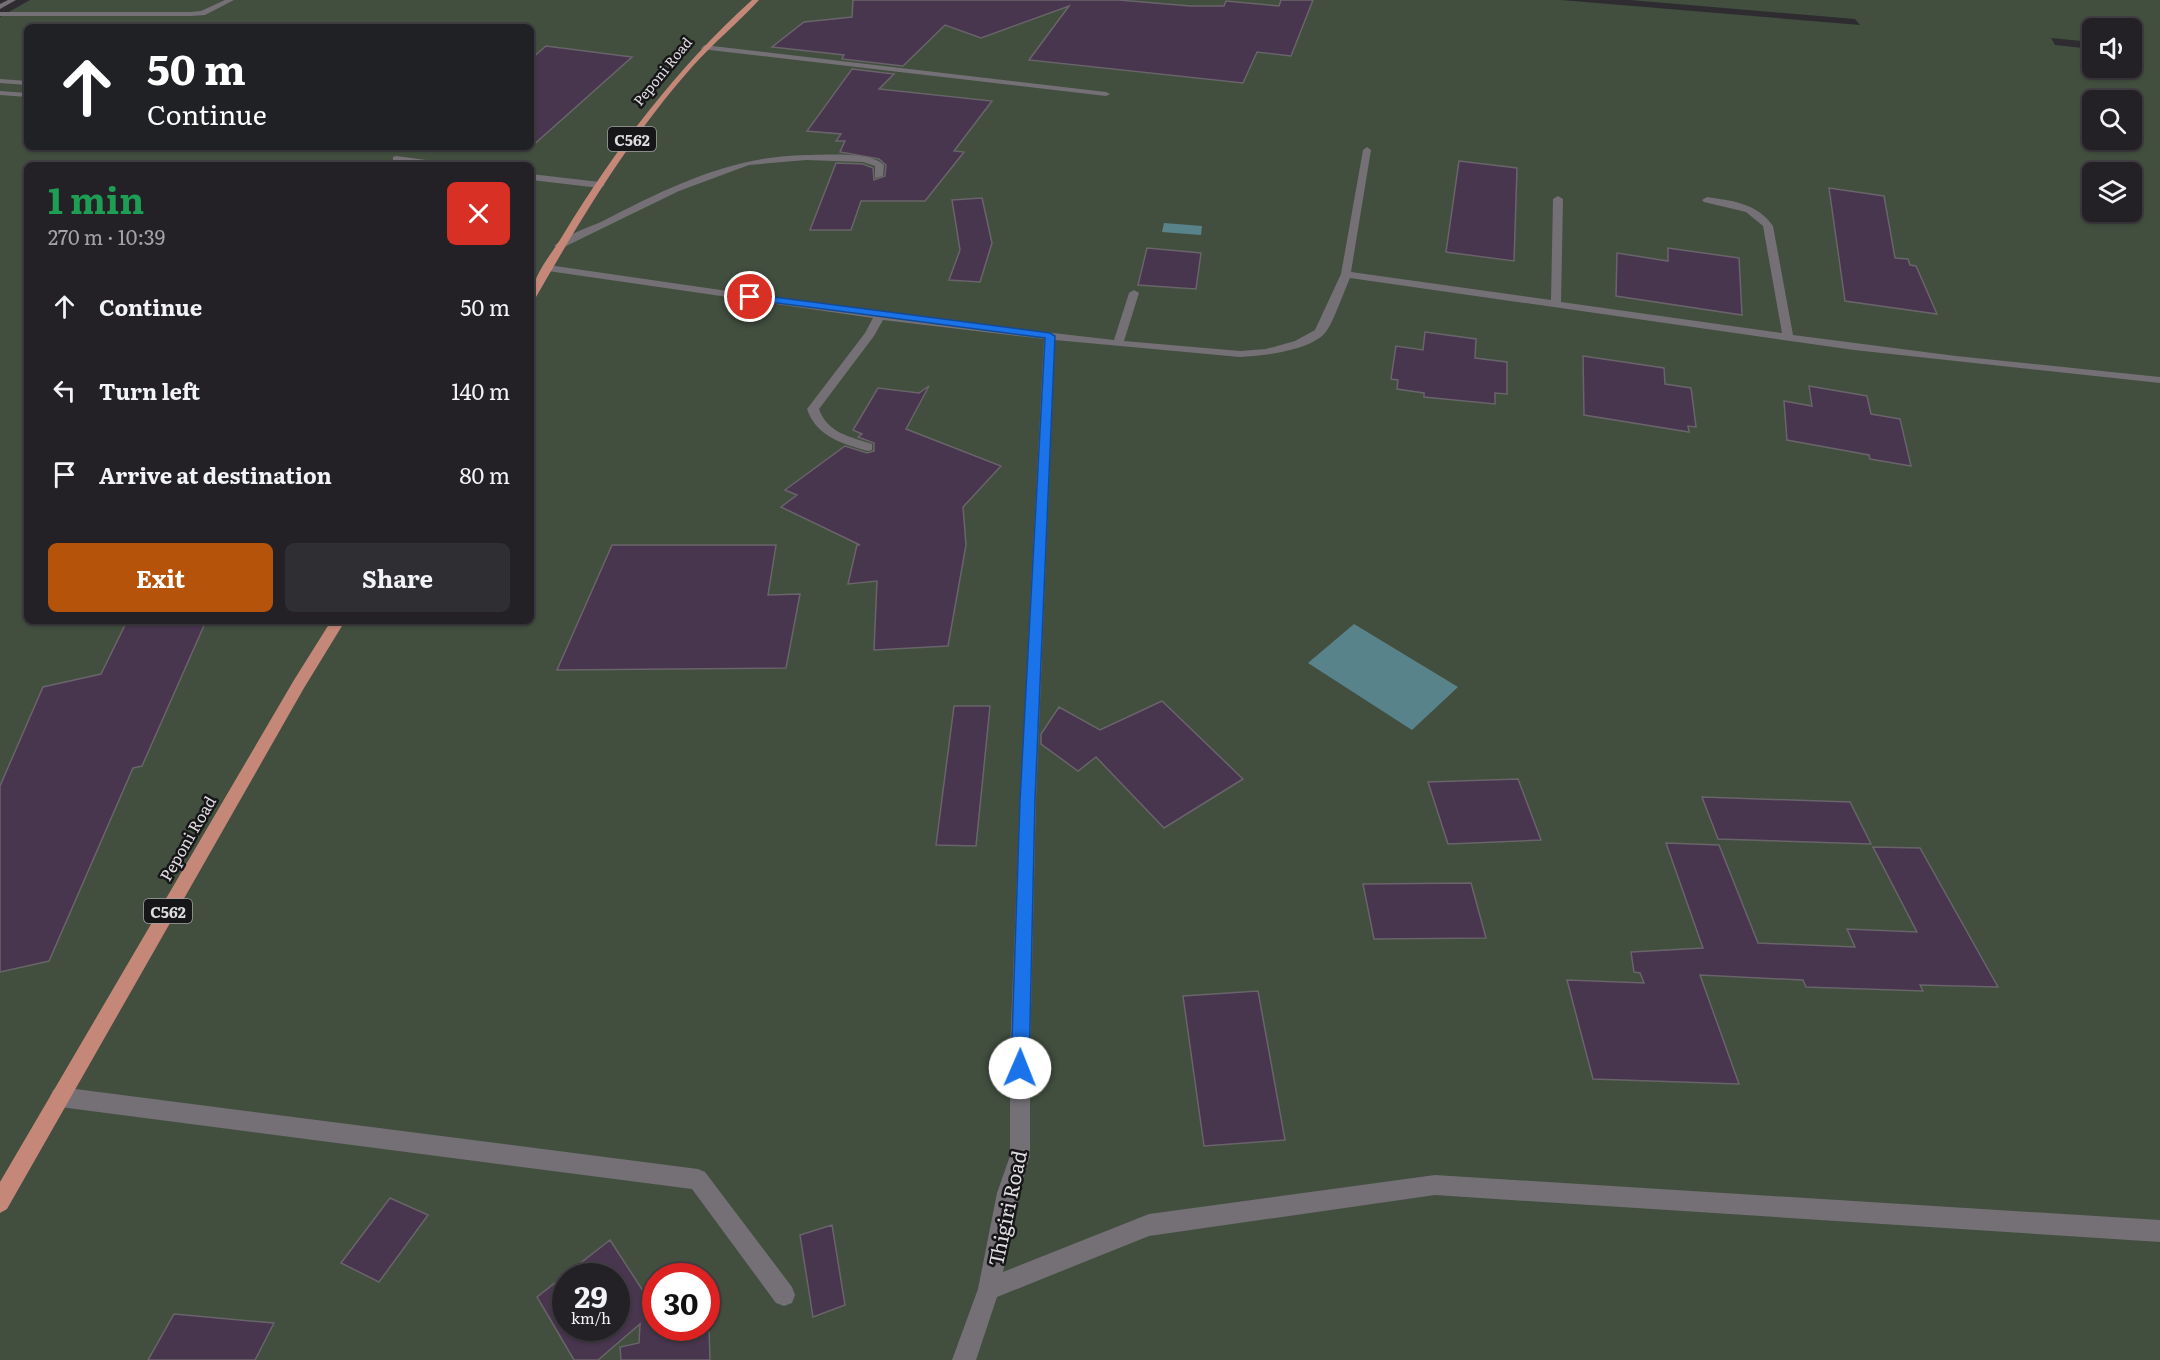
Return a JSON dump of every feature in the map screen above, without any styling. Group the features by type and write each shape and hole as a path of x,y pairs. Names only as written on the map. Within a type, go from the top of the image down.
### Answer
{"main road":[{"name":"Peponi Road","path":"534,292 559,246 664,92 704,47 756,0"},
{"name":"Peponi Road","path":"0,1202 299,684 336,624"}],"street":[{"path":"0,7 13,0"},
{"path":"0,14 191,14 202,13 231,0"},
{"path":"704,47 1106,94"},
{"path":"0,81 24,82"},
{"path":"0,93 24,94"},
{"path":"548,268 880,316 1118,344 1240,354 1266,352 1299,343 1320,332 1346,274 1367,150"},
{"path":"396,159 418,162"},
{"path":"559,246 707,176 750,162 778,159 863,159 874,161 879,165 878,176"},
{"path":"534,177 600,185"},
{"path":"1556,303 1558,199"},
{"path":"1707,200 1744,208 1763,216 1768,226 1788,336"},
{"path":"1346,274 1788,336 2068,372 2160,380"},
{"path":"1118,344 1134,293"},
{"path":"868,447 828,433 815,420 813,409 870,334 880,316"},
{"name":"Thigiri Road","path":"964,1360 989,1289 1008,1193 1020,1156 1020,1051 1028,800 1050,336"},
{"path":"60,1097 698,1179 784,1295"},
{"path":"989,1289 1149,1225 1435,1185 2160,1232"}],"green space":[{"path":"30,0 1561,0 1860,25 1855,19 1630,0 2160,0 2160,1360 0,1360 0,17"}],"water":[{"path":"1164,223 1202,226 1201,235 1162,232"},
{"path":"1354,624 1458,687 1412,730 1308,663"}],"building":[{"path":"853,0 1119,0 1190,6 1224,6 1226,1 1279,6 1281,0 1313,0 1291,56 1257,52 1243,83 1029,60 1069,6 981,38 945,25 903,66 842,59 844,55 772,47 804,22 852,17"},
{"path":"546,46 632,57 534,144 534,56"},
{"path":"852,69 894,74 879,89 992,101 954,151 964,152 925,201 861,201 851,230 810,230 836,163 863,164 873,168 874,180 885,176 886,165 879,159 840,152 845,141 836,141 841,134 807,131"},
{"path":"1459,161 1517,168 1514,261 1446,252"},
{"path":"1829,188 1884,196 1895,258 1908,259 1910,265 1916,266 1937,314 1845,301"},
{"path":"982,198 992,243 980,282 949,280 960,250 952,200"},
{"path":"1147,248 1201,253 1196,289 1138,285"},
{"path":"1668,248 1739,258 1742,315 1616,296 1617,253 1668,261"},
{"path":"1425,332 1476,339 1475,358 1507,362 1507,394 1495,393 1495,404 1424,397 1424,393 1397,389 1398,380 1391,379 1396,346 1423,350"},
{"path":"1583,356 1664,368 1665,384 1691,388 1696,427 1688,426 1689,432 1584,415"},
{"path":"929,386 906,429 1001,466 963,507 966,545 948,646 874,650 877,581 848,584 857,545 860,545 781,507 797,495 785,490 845,446 867,453 874,451 874,443 858,437 862,434 853,430 878,388 919,393"},
{"path":"1809,386 1867,396 1871,414 1900,419 1911,466 1870,459 1869,455 1787,440 1784,401 1812,406"},
{"path":"612,545 776,545 768,595 800,594 786,668 557,670"},
{"path":"126,624 205,624 142,766 133,768 49,961 0,972 0,786 43,687 101,674"},
{"path":"1162,701 1243,779 1164,828 1096,757 1078,771 1041,744 1041,734 1059,707 1100,730"},
{"path":"954,706 990,706 976,846 936,845"},
{"path":"1518,779 1541,840 1448,844 1428,782"},
{"path":"1702,797 1850,802 1871,844 1718,839"},
{"path":"1666,843 1719,845 1758,943 1855,947 1847,929 1917,932 1873,847 1920,848 1998,987 1920,985 1923,991 1806,987 1803,980 1700,975 1739,1084 1593,1079 1567,980 1644,983 1640,973 1634,972 1631,952 1703,948"},
{"path":"1471,883 1486,938 1374,939 1363,884"},
{"path":"1258,991 1285,1140 1204,1146 1183,996"},
{"path":"390,1198 428,1215 379,1282 341,1263"},
{"path":"832,1225 845,1305 813,1317 800,1235"},
{"path":"610,1240 625,1263 581,1263"},
{"path":"630,1271 642,1289 642,1341 709,1341 710,1360 621,1360 620,1347 639,1343 640,1324 630,1333"},
{"path":"552,1285 552,1323 537,1297"},
{"path":"174,1314 274,1323 255,1360 148,1360"},
{"path":"563,1341 620,1341 598,1360 574,1360"}],"route":[{"path":"750,297 880,316 1050,336 1028,800 1020,1068"}]}
